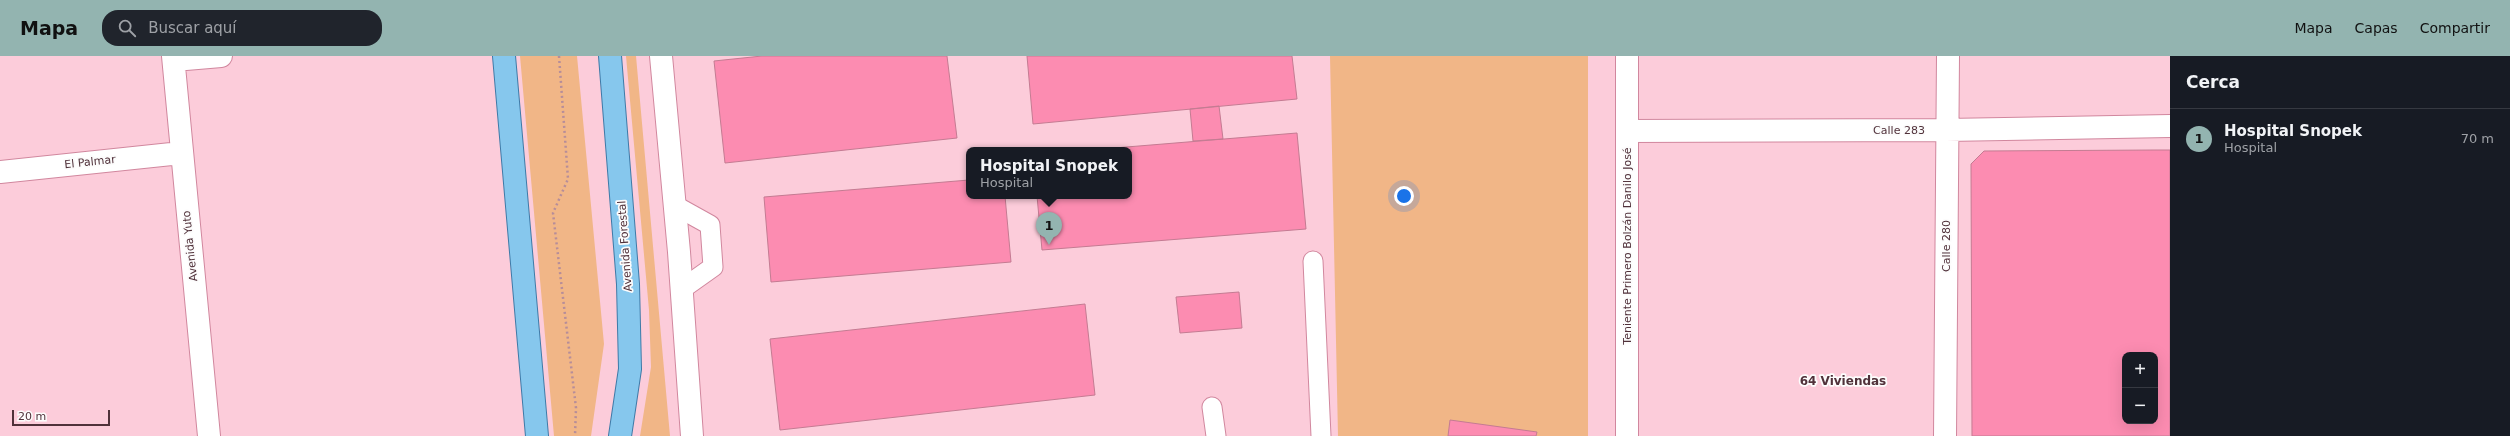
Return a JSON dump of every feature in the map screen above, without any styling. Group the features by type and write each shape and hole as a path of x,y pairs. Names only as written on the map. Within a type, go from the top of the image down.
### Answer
{"main road":[{"path":"504,56 537,436"},
{"name":"Avenida Forestal","path":"610,56 628,284 630,369 620,436"}],"street":[{"path":"173,58 221,56"},
{"path":"661,56 682,289 692,436"},
{"name":"Teniente Primero Bolzán Danilo José","path":"1627,436 1628,56"},
{"name":"Calle 280","path":"1945,436 1946,130 1948,56"},
{"name":"Avenida Yuto","path":"173,58 209,436"},
{"name":"Calle 283","path":"1627,130 1946,130 2170,126"},
{"name":"El Palmar","path":"0,172 181,153"}],"lane":[{"path":"674,205 710,225 713,267 682,289"},
{"path":"1313,261 1321,436"},
{"path":"1212,407 1216,436"}],"path":[{"path":"560,56 568,179 553,214 576,408 575,436"}],"shaded area":[{"path":"520,56 577,56 604,344 591,436 554,436"},
{"path":"626,56 636,56 670,436 640,436 651,367 649,310"},
{"path":"1330,56 1588,56 1588,436 1338,436"}],"building":[{"path":"762,56 947,56 957,138 725,163 714,61"},
{"path":"1027,56 1292,56 1297,99 1033,124"},
{"path":"1219,106 1223,139 1193,141 1190,109"},
{"path":"1297,133 1306,229 1042,250 1037,199 1132,199 1132,147 1127,147"},
{"path":"2170,150 2170,436 1972,436 1971,164 1984,151"},
{"path":"966,180 966,199 1005,199 1011,262 771,282 764,197"},
{"path":"1239,292 1242,328 1180,333 1176,297"},
{"path":"1085,304 1095,395 780,430 770,339"},
{"path":"1450,420 1537,432 1536,436 1448,436"}],"place":[{"name":"Hospital Snopek","path":"1049,245"}],"district":[{"name":"64 Viviendas","path":"1843,381"}]}
